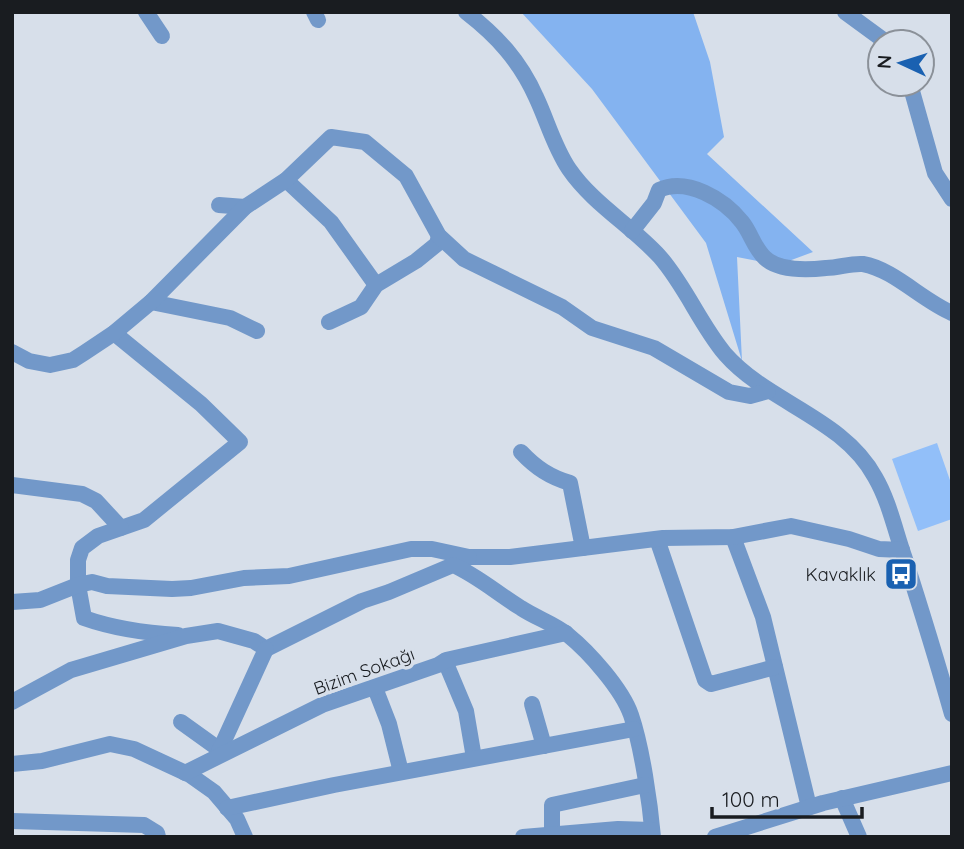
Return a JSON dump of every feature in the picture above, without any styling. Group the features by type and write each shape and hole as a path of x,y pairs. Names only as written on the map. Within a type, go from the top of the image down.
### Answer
{"street":[{"path":"146,12 162,36"},
{"path":"466,12 491,32 516,60 532,87 559,151 576,179 674,275 709,332 737,367 768,391 842,437 866,463 883,492 952,714"},
{"path":"845,12 867,28"},
{"path":"914,98 935,173 952,199"},
{"path":"12,352 39,364 60,364 72,360 114,333 151,302 244,207 286,180 331,136 365,142 406,176 439,236 464,259 562,307 592,328 654,348 729,392 750,396 768,391"},
{"path":"286,180 331,222 376,285"},
{"path":"632,231 654,203 659,190 669,185 689,187 722,203 742,222 765,258 780,267 828,268 865,264 888,274 952,313"},
{"path":"219,205 244,207"},
{"path":"329,322 361,307 376,285 416,261 437,244 439,236"},
{"path":"151,302 230,318 257,331"},
{"path":"114,333 201,404 240,442 144,520 98,536 82,548 78,560 78,585 84,618 111,628 186,636"},
{"path":"521,452 532,464 551,477 570,483 583,548"},
{"path":"12,485 82,494 96,501 121,528"},
{"path":"12,601 40,600 92,582 131,588 191,588 244,578 289,576 411,549 469,557 510,556 657,539 733,537 791,526 879,549 902,550"},
{"path":"733,537 763,617 809,807"},
{"path":"657,539 705,680 711,684 775,667"},
{"path":"181,722 218,753 266,649 362,601 469,557"},
{"path":"453,565 473,574 516,606 566,633 593,659 621,695 631,714 652,833 618,828 523,837"},
{"path":"12,702 71,670 186,636 218,631 254,641 266,649"},
{"name":"Bizim Sokağı","path":"185,773 218,753 322,705 445,661 566,633"},
{"path":"445,661 466,711 474,758"},
{"path":"375,688 389,724 401,772"},
{"path":"532,704 544,746"},
{"path":"227,808 401,772 634,729"},
{"path":"12,764 42,761 110,744 134,749 185,773 215,792 237,819 244,837"},
{"path":"715,837 842,798 952,773"},
{"path":"552,834 552,805 645,785"},
{"path":"842,798 859,837"},
{"path":"12,821 144,825 157,833 158,837"}],"shaded area":[{"path":"521,12 693,12 710,62 724,137 707,154 813,252 778,265 737,257 742,361 706,243 592,89"},
{"path":"937,443 952,486 952,519 918,531 892,459"}],"place":[{"name":"Kavaklık","path":"901,574"}]}
